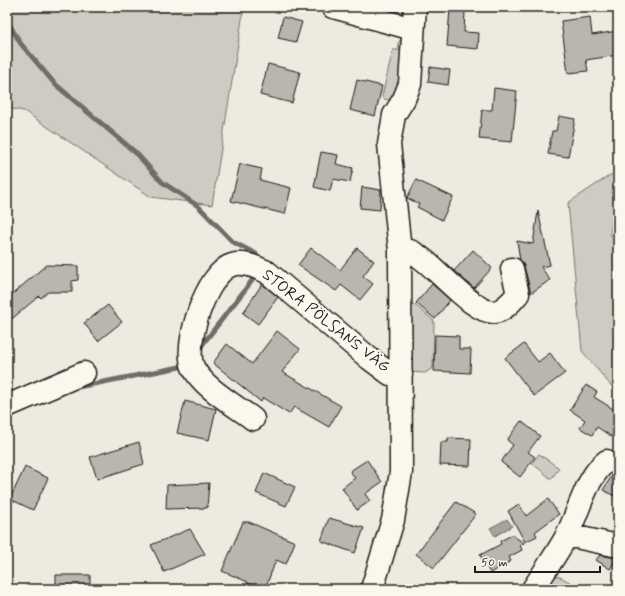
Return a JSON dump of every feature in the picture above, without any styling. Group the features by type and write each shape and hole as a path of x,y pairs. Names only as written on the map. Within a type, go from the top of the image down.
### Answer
{"street":[{"path":"333,7 413,29"},
{"name":"STORA PÖLSANS VÄG","path":"372,589 392,520 401,472 400,251 389,144 394,115 410,84 415,7"},
{"path":"400,251 409,251 435,270 467,299 482,310 492,312 500,310 518,294 512,269"},
{"name":"STORA PÖLSANS VÄG","path":"253,419 205,382 193,367 190,349 193,331 199,312 215,277 231,265 250,265 267,272 370,359 390,374 401,374"},
{"path":"7,406 84,373"},
{"path":"533,589 567,535 585,492 602,465 607,461"},
{"path":"567,535 618,546"}],"shaded area":[{"path":"7,7 244,7 212,205 151,197 24,111 7,108"},
{"path":"401,39 407,46 396,101 384,99 382,96 393,50 399,50 398,43"},
{"path":"618,170 618,185 610,235 618,235 618,394 582,351 568,203"},
{"path":"406,304 415,305 434,321 433,368 425,373 409,372"},
{"path":"539,454 559,468 551,479 532,463"},
{"path":"507,519 512,526 495,536 490,528"},
{"path":"551,575 560,577 583,589 539,589"}],"building":[{"path":"450,9 465,11 464,32 479,33 478,49 447,46"},
{"path":"283,17 302,22 296,42 278,38"},
{"path":"590,17 592,35 618,31 618,55 586,60 588,71 568,73 561,21"},
{"path":"268,64 300,72 292,103 260,95"},
{"path":"430,67 450,70 448,85 428,82"},
{"path":"357,80 382,86 375,116 350,110"},
{"path":"494,88 517,91 512,142 479,139 482,110 492,110"},
{"path":"559,116 575,119 568,157 548,154 552,131 556,131"},
{"path":"321,152 338,155 336,164 353,168 350,182 333,179 330,191 314,187"},
{"path":"240,164 262,169 260,180 291,188 285,214 231,201"},
{"path":"416,180 453,197 442,220 417,207 419,204 407,198"},
{"path":"362,187 381,190 380,210 360,208"},
{"path":"538,211 550,265 541,267 550,280 531,293 524,266 520,260 517,241 533,244"},
{"path":"311,248 340,270 357,248 374,261 363,276 373,284 360,300 341,285 336,291 298,265"},
{"path":"473,250 492,268 474,288 454,271"},
{"path":"46,265 78,266 78,280 72,281 72,292 48,292 41,298 39,296 7,323 7,299"},
{"path":"262,284 278,297 258,324 243,313"},
{"path":"432,284 450,300 435,319 416,303"},
{"path":"108,305 122,322 98,341 84,323"},
{"path":"277,331 300,349 282,372 341,406 329,427 294,407 289,414 263,398 261,402 213,363 227,344 252,364"},
{"path":"435,335 459,336 459,349 471,349 470,373 434,371"},
{"path":"524,344 538,362 550,353 565,373 534,396 505,358"},
{"path":"586,385 597,392 594,397 618,412 618,427 612,437 597,427 592,435 580,428 585,420 570,410"},
{"path":"185,401 216,409 209,440 177,433"},
{"path":"521,421 540,436 528,452 535,457 520,477 501,462 513,445 507,440"},
{"path":"448,438 471,439 470,466 440,465 441,442 448,442"},
{"path":"139,442 144,464 97,479 90,457"},
{"path":"367,460 382,482 365,494 370,501 357,510 342,488 355,478 350,471"},
{"path":"618,466 618,498 603,490"},
{"path":"25,467 48,478 33,510 10,499"},
{"path":"264,473 295,487 286,506 256,493"},
{"path":"209,483 207,508 166,509 167,485"},
{"path":"548,499 559,514 535,532 537,536 525,542 508,511 519,504 526,516"},
{"path":"456,502 476,514 434,568 416,554"},
{"path":"329,518 364,528 355,553 321,541"},
{"path":"243,522 249,522 295,542 286,564 276,560 265,589 247,583 248,582 222,571"},
{"path":"190,529 205,554 164,572 151,545"},
{"path":"512,535 524,543 520,545 522,550 509,557 511,561 490,573 480,555 501,544 500,541"},
{"path":"600,555 617,558 610,569 596,560"},
{"path":"56,575 90,575 90,589 56,589"}],"waterway":[{"path":"7,21 21,44 55,84 136,153 162,182 198,206 233,242 256,254 257,258"},
{"path":"202,345 254,278"},
{"path":"78,387 185,366"}]}
